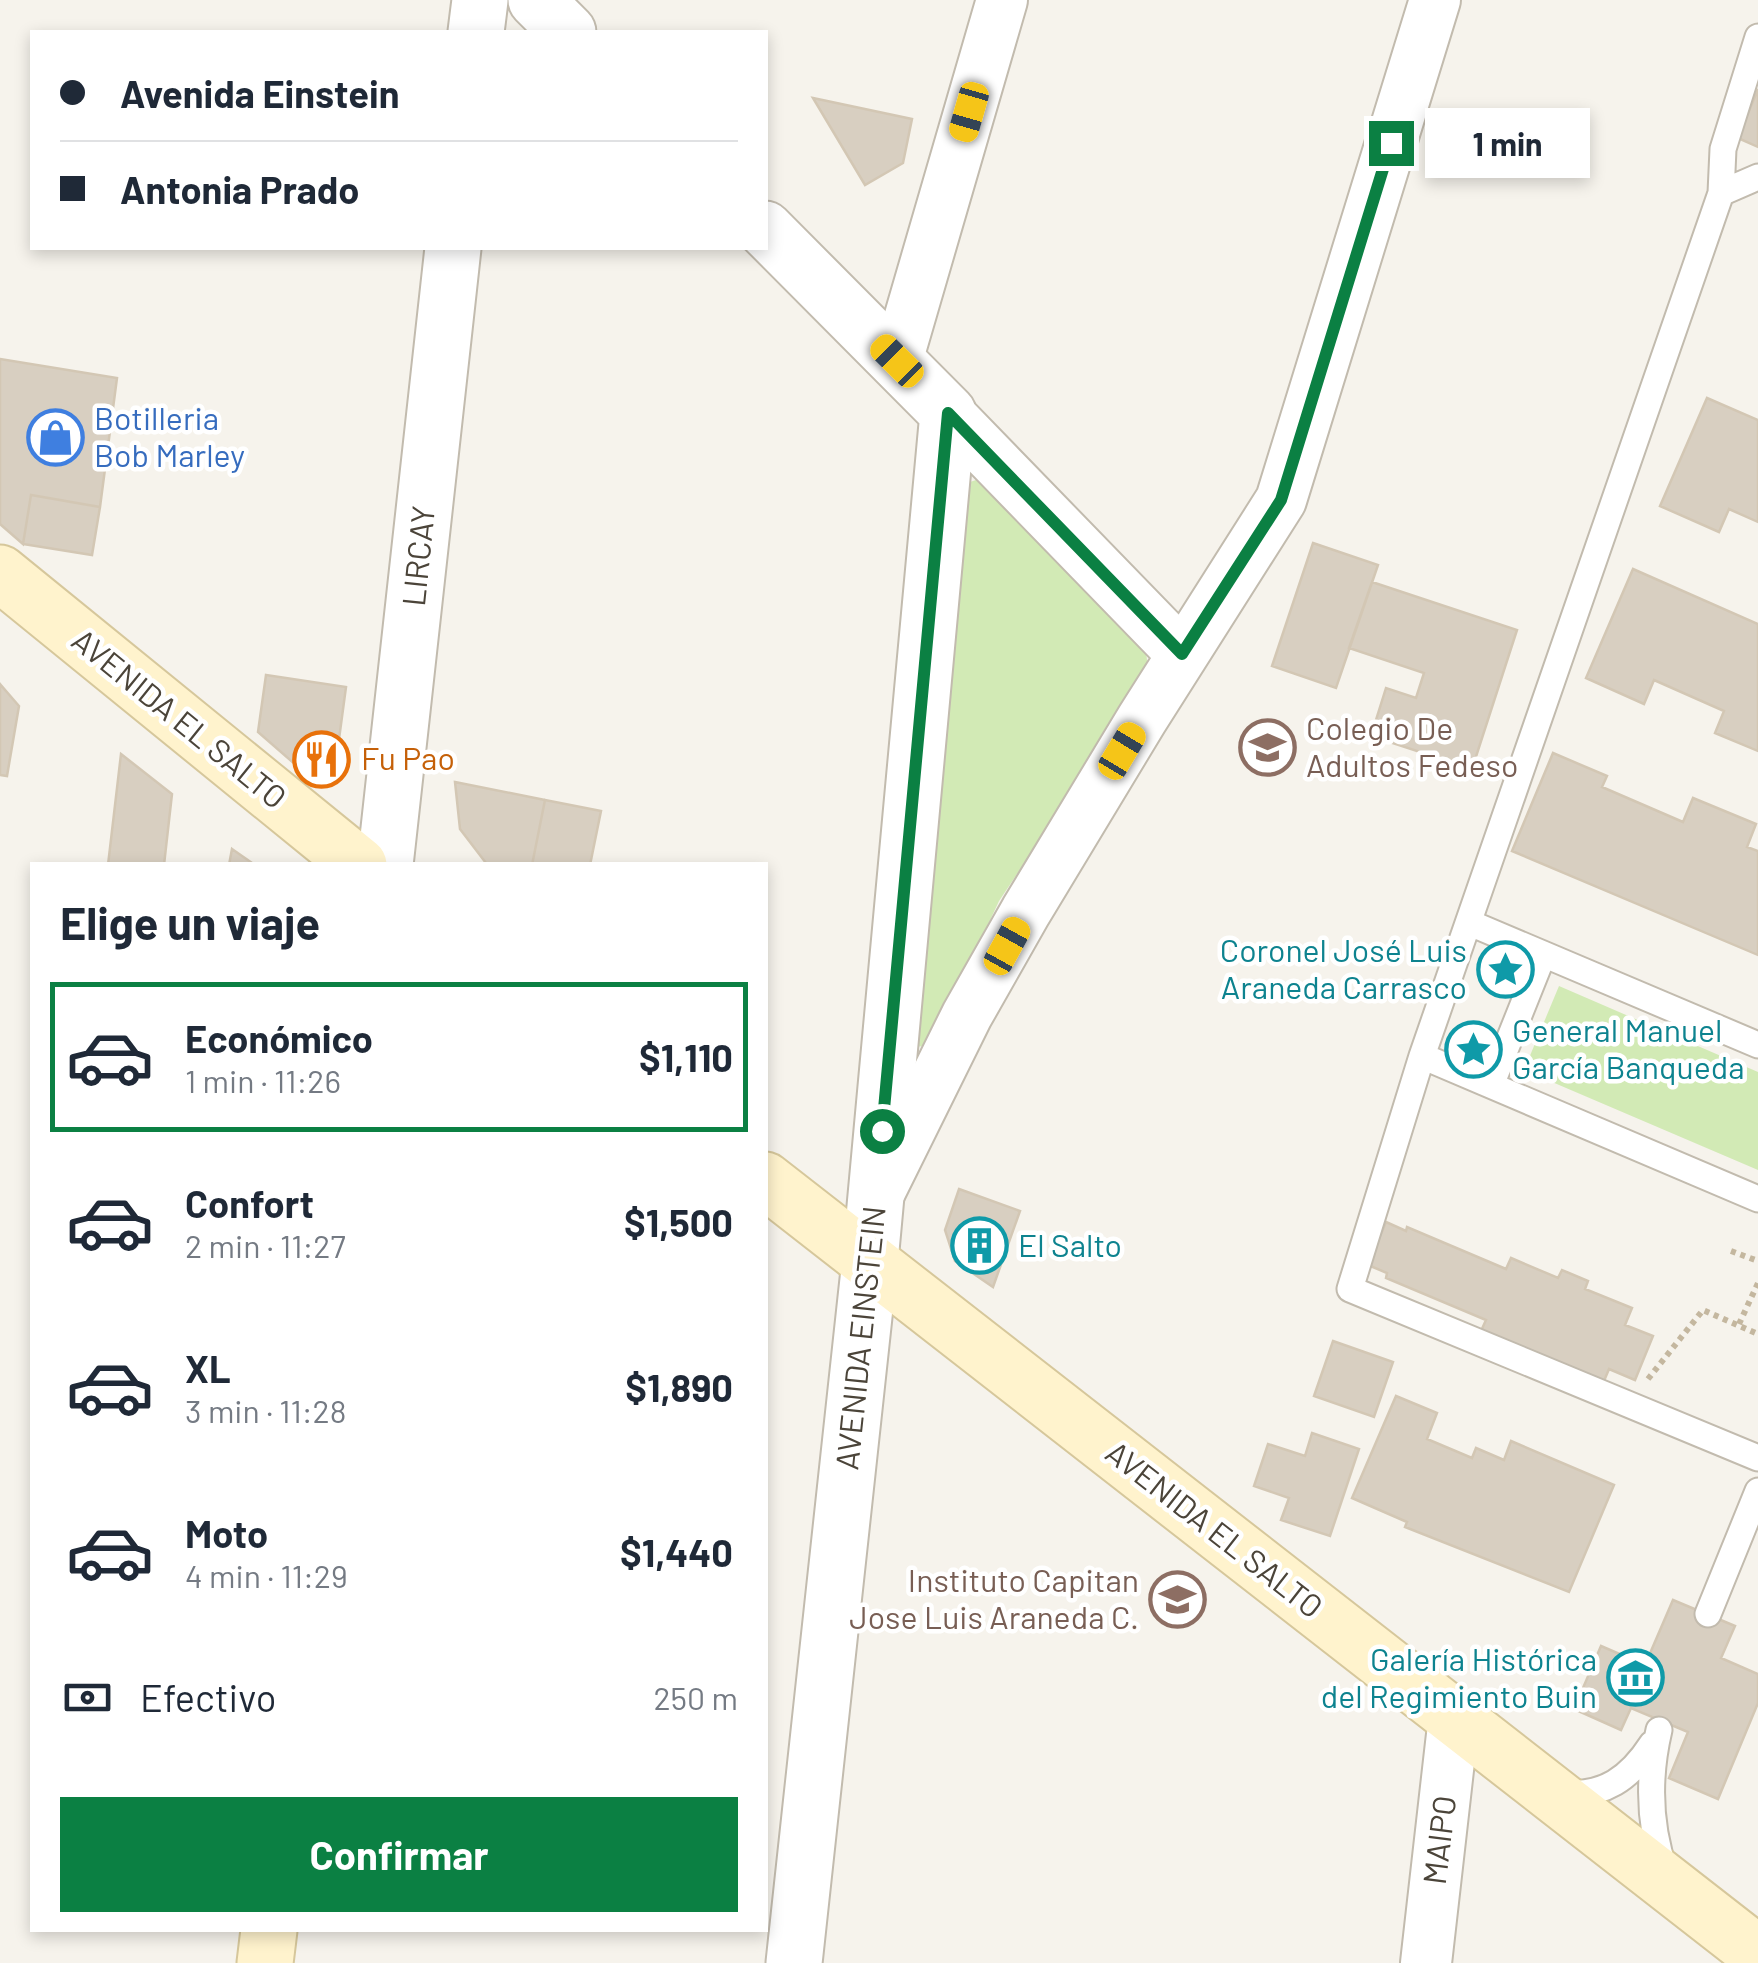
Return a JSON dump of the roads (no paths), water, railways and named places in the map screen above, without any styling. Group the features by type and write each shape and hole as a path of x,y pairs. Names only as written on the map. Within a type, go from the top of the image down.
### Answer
{"main road":[{"name":"AVENIDA EL SALTO","path":"0,573 354,862"},
{"name":"AVENIDA EL SALTO","path":"768,1182 1758,1954"},
{"path":"265,1963 268,1932"}],"street":[{"path":"476,30 480,0"},
{"path":"536,0 565,30"},
{"path":"875,1201 968,1015 1182,654 1281,500 1435,0"},
{"path":"897,361 1000,2"},
{"path":"768,232 1182,654"},
{"name":"LIRCAY","path":"385,862 453,250"},
{"name":"AVENIDA EINSTEIN","path":"794,1963 870,1261 948,413"},
{"name":"MAIPO","path":"1426,1963 1454,1717"}],"lane":[{"path":"1758,37 1722,149 1721,193 1422,1056 1350,1288 1758,1458"},
{"path":"1721,193 1758,177"},
{"path":"1470,923 1758,1045"},
{"path":"1491,1085 1544,955"},
{"path":"1422,1056 1758,1199"},
{"path":"1708,1614 1753,1518 1758,1491"},
{"path":"1543,1787 1580,1794 1612,1786 1640,1762 1661,1726 1651,1774 1652,1808 1661,1859 1675,1890"}],"place":[{"name":"Botilleria Bob Marley","path":"55,437"},
{"name":"Colegio De Adultos Fedeso","path":"1267,747"},
{"name":"Fu Pao","path":"322,759"},
{"name":"Coronel José Luis Araneda Carrasco","path":"1506,969"},
{"name":"General Manuel García Banqueda","path":"1473,1049"},
{"name":"El Salto","path":"979,1246"},
{"name":"Instituto Capitan Jose Luis Araneda C.","path":"1178,1599"},
{"name":"Galería Histórica del Regimiento Buin","path":"1636,1678"}]}
